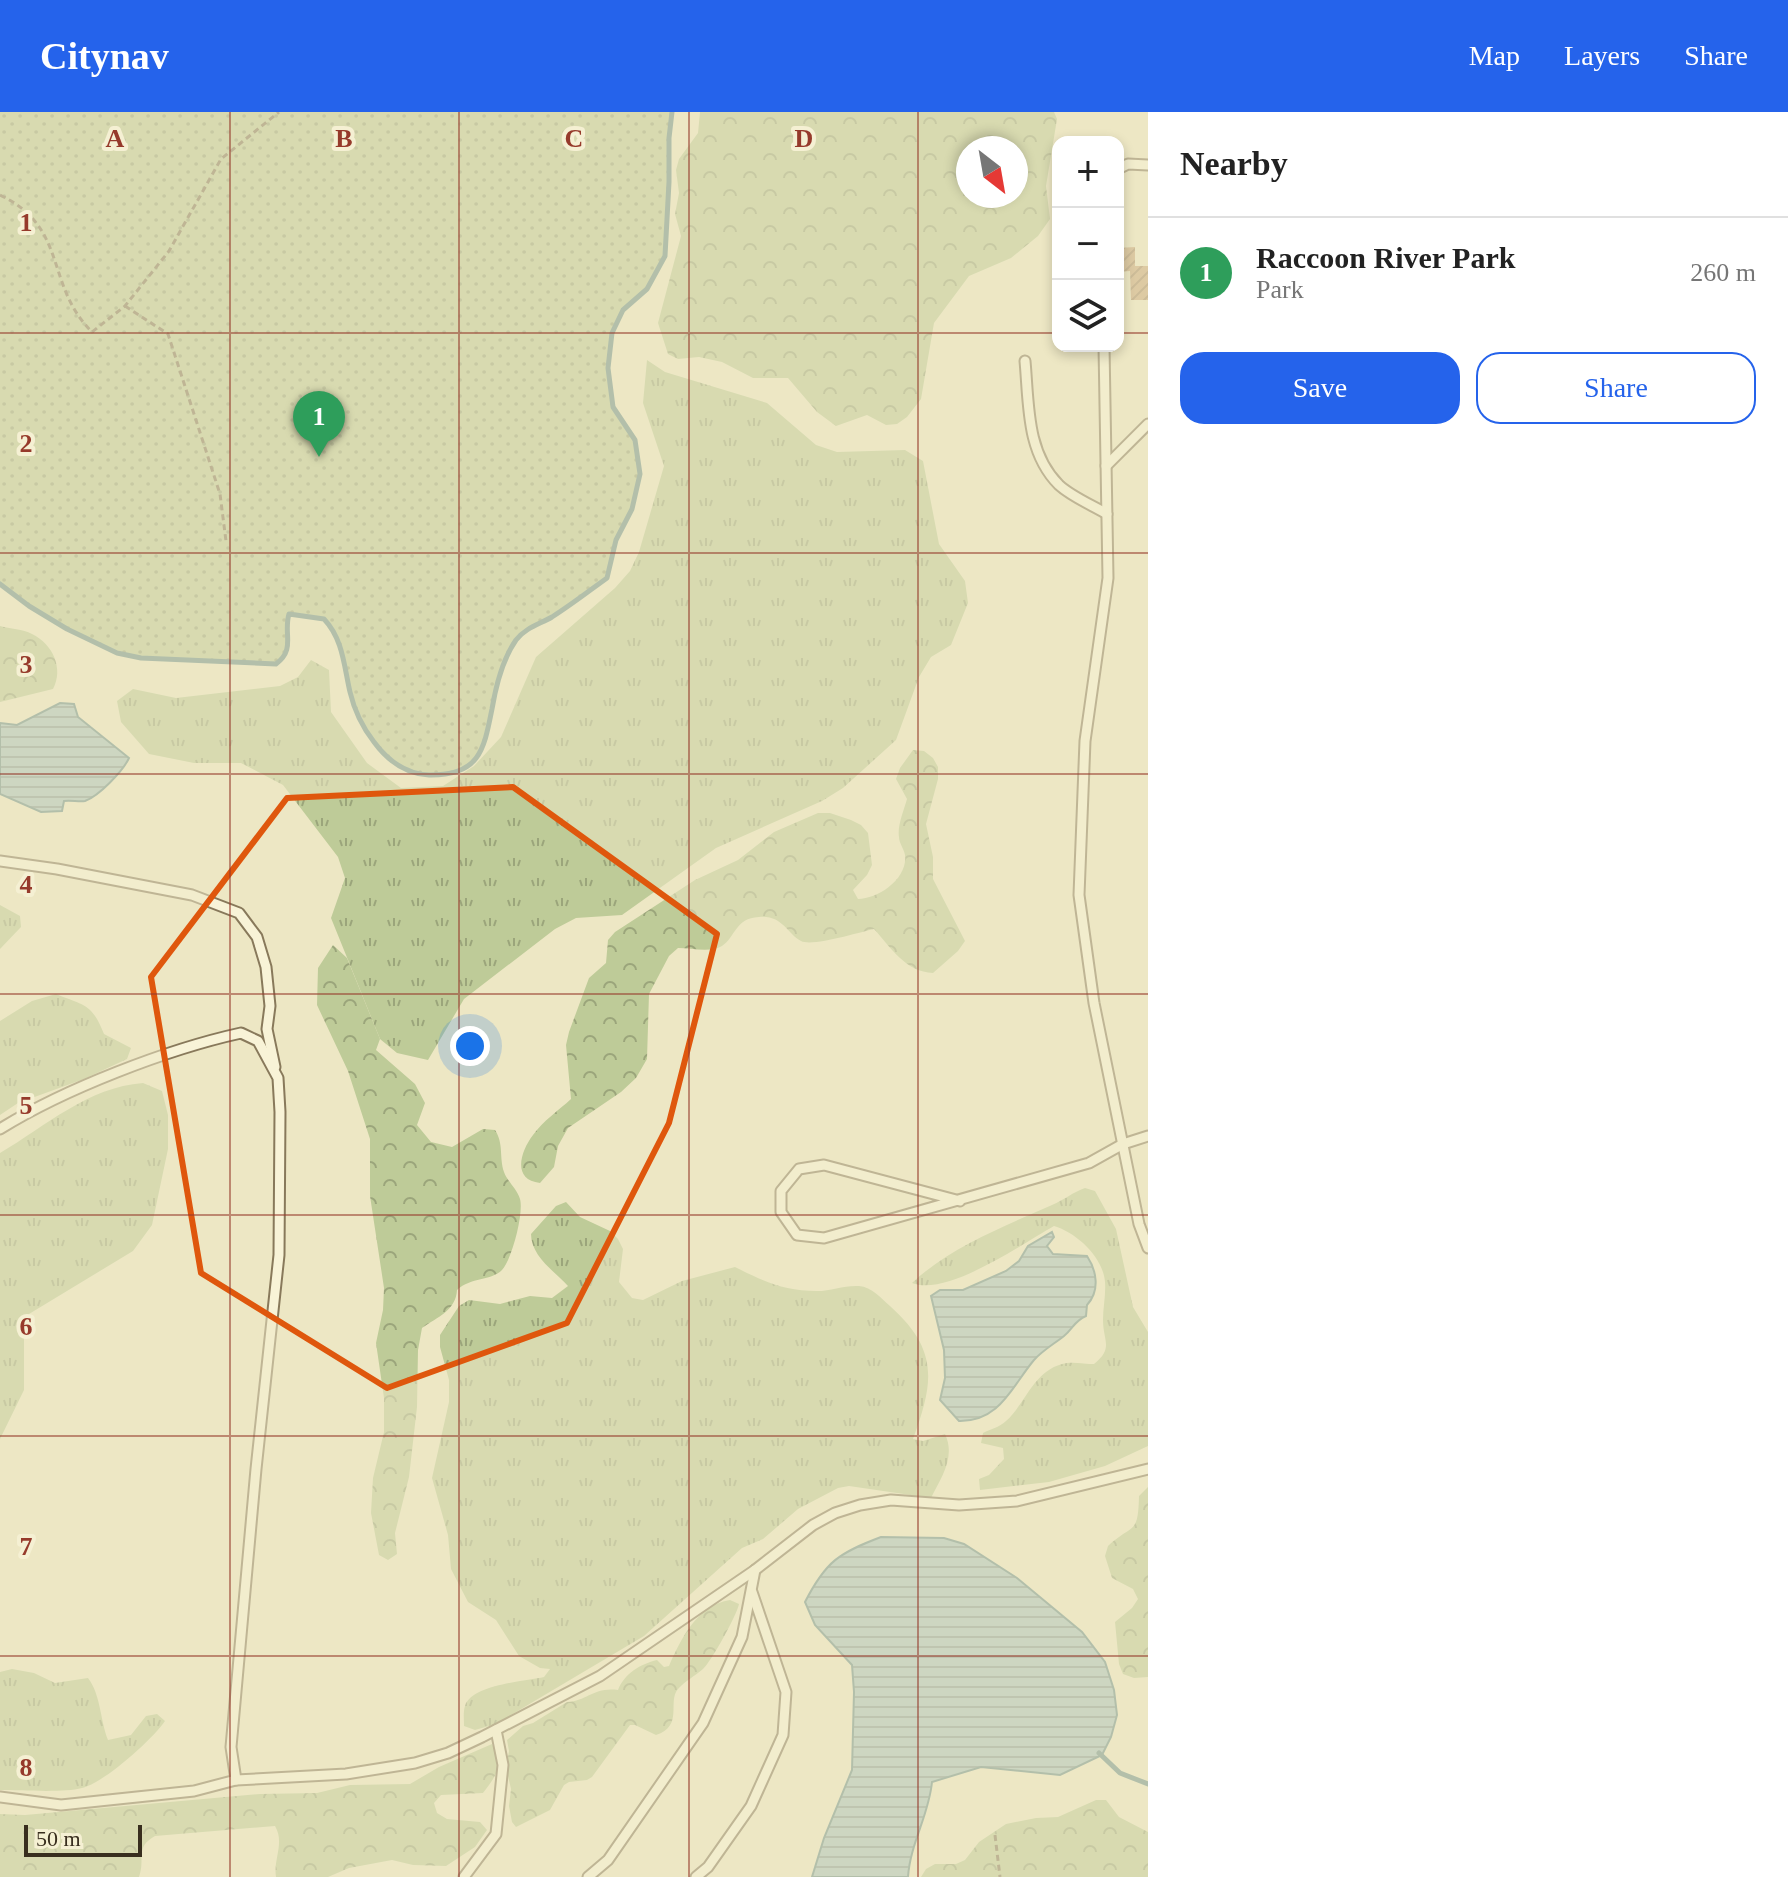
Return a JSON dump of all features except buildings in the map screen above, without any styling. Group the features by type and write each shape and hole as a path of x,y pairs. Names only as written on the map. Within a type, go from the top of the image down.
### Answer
{"lane":[{"path":"1124,166 1148,165"},
{"path":"1104,352 1108,578 1085,741 1079,895 1094,1003 1139,1224 1148,1248"},
{"path":"1025,361 1031,435 1038,455 1061,487 1107,514"},
{"path":"1106,466 1148,424"},
{"path":"0,861 57,869 218,902 239,913 257,937 266,967 270,1006 267,1029 278,1078 280,1112 279,1255 231,1747 236,1780"},
{"path":"0,1129 84,1086 165,1056 241,1033 258,1041 278,1078"},
{"path":"960,1201 824,1165 799,1169 781,1191 781,1212 797,1235 824,1238 960,1201 1089,1163 1123,1144 1148,1136"},
{"path":"0,1797 61,1805 194,1791 236,1780 382,1770 448,1753 600,1676 755,1570 813,1525 835,1513 891,1500 959,1505 1017,1501 1148,1469"},
{"path":"588,1877 608,1860 703,1723 742,1637 755,1570"},
{"path":"696,1877 708,1867 751,1806 783,1735 786,1692 751,1589"},
{"path":"464,1877 496,1834 503,1765 496,1730"}],"path":[{"path":"0,195 35,218 46,235 66,297 77,316 92,332 125,306 169,251 221,159 279,112"},
{"path":"125,306 168,334 220,494 226,541"},
{"path":"995,1835 1000,1877"}],"highlighted area":[{"path":"513,787 717,934 669,1123 567,1323 387,1388 201,1273 151,977 287,798"}],"green space":[{"path":"0,112 672,112 665,256 647,289 623,310 612,333 608,368 613,407 635,440 640,474 632,509 616,540 607,578 516,640 500,673 482,748 469,765 459,771 429,775 405,769 385,755 359,718 339,644 324,619 289,614 286,653 276,664 141,658 117,653 67,629 0,584"},
{"path":"700,112 1054,112 1057,119 1046,186 1050,219 1038,236 1011,258 969,276 934,323 921,399 897,424 886,425 867,415 836,426 817,412 788,378 753,378 722,362 699,357 678,359 668,354 658,323 681,236 675,214 679,193 676,170 679,159 698,133"},
{"path":"647,360 665,372 767,403 816,445 837,452 905,450 923,461 939,544 965,581 968,603 951,645 931,657 919,677 896,740 843,788 822,801 716,848 622,915 576,918 555,929 464,999 428,1060 397,1053 380,1039 331,918 345,878 338,857 283,785 241,763 194,763 149,754 121,722 117,701 133,689 176,698 280,686 298,677 311,660 329,670 331,712 367,763 401,788 443,786 474,766 501,737 536,657 615,588 630,571 639,552 664,466 643,403"},
{"path":"0,626 28,632 46,644 57,665 53,689 0,702"},
{"path":"913,750 924,751 938,767 938,779 926,824 933,857 933,879 965,941 958,951 933,973 923,972 900,958 874,929 825,941 807,942 796,938 784,926 767,917 745,921 717,948 678,948 669,956 649,994 647,1059 636,1078 568,1128 558,1146 554,1167 540,1183 525,1177 521,1164 528,1142 541,1125 571,1099 566,1045 569,1032 589,978 606,963 608,940 615,932 695,880 738,860 774,832 818,813 830,813 851,820 868,833 872,865 853,890 858,899 874,896 897,879 905,864 899,833 907,799 896,779"},
{"path":"0,905 20,916 21,927 0,949"},
{"path":"333,945 347,958 380,1039 376,1050 415,1084 425,1103 417,1125 431,1142 452,1147 483,1129 495,1130 500,1140 504,1172 519,1195 521,1206 513,1246 502,1270 457,1290 450,1308 422,1328 409,1477 395,1533 397,1554 388,1560 379,1555 371,1513 373,1478 384,1432 384,1398 376,1343 384,1288 370,1196 370,1139 348,1071 317,1005 318,968"},
{"path":"56,994 91,1011 104,1034 131,1048 127,1059 84,1079 18,1103 0,1115 0,1021 32,1001"},
{"path":"143,1083 162,1091 168,1115 168,1149 152,1225 133,1251 29,1314 24,1324 24,1390 0,1439 0,1153 86,1100 123,1086"},
{"path":"1085,1188 1095,1191 1116,1229 1133,1307 1148,1332 1148,1446 1105,1466 1049,1482 980,1490 979,1479 989,1475 1004,1459 1003,1448 981,1443 983,1433 1006,1421 1037,1381 1052,1368 1070,1363 1094,1364 1104,1353 1103,1273 1094,1255 1080,1240 1054,1226 964,1276 944,1283 912,1283 961,1248"},
{"path":"566,1202 580,1217 610,1231 618,1239 623,1249 619,1282 632,1298 643,1300 682,1281 735,1267 765,1281 805,1291 859,1286 872,1291 906,1322 924,1352 928,1383 913,1439 923,1441 945,1434 948,1459 931,1498 849,1486 838,1488 798,1509 763,1539 742,1548 644,1636 496,1724 475,1730 464,1726 464,1708 469,1699 500,1685 544,1677 550,1669 540,1668 519,1656 496,1620 468,1602 451,1569 448,1535 432,1478 449,1402 449,1380 440,1335 459,1306 469,1300 500,1304 530,1296 552,1298 568,1286 539,1256 531,1234 556,1206"},
{"path":"1148,1487 1148,1677 1134,1678 1123,1674 1119,1664 1115,1622 1138,1599 1133,1589 1112,1578 1105,1556 1108,1546 1135,1523 1139,1496"},
{"path":"730,1600 739,1604 734,1618 707,1665 675,1694 670,1726 656,1735 630,1725 592,1777 564,1785 550,1810 516,1827 509,1806 511,1789 506,1767 509,1751 507,1740 523,1726 567,1702 602,1690 618,1690 633,1670 645,1664 657,1660 664,1667 669,1666 699,1616 718,1603"},
{"path":"12,1669 34,1673 55,1683 88,1678 108,1740 131,1735 146,1716 157,1714 165,1721 127,1760 82,1788 0,1790 0,1672"},
{"path":"492,1744 498,1758 497,1770 483,1793 441,1795 434,1803 437,1813 447,1819 480,1822 487,1830 475,1847 446,1866 413,1865 392,1860 349,1868 328,1877 276,1877 279,1839 275,1826 155,1836 143,1849 139,1877 0,1877 0,1814 25,1815 260,1794 317,1793 350,1785 410,1784 439,1767"},
{"path":"1096,1800 1106,1800 1119,1817 1148,1832 1148,1877 921,1877 926,1869 935,1864 956,1864 965,1860 979,1842 1006,1824 1058,1817"}],"water":[{"path":"60,703 74,704 78,717 129,758 122,770 91,798 64,801 62,811 41,812 0,794 0,723 17,725"},
{"path":"1052,1232 1054,1237 1047,1246 1053,1254 1087,1256 1093,1268 1096,1281 1086,1316 1037,1356 995,1409 973,1420 959,1421 940,1400 945,1378 944,1350 931,1296 940,1290 963,1290 1006,1271 1019,1261 1028,1246"},
{"path":"881,1537 944,1538 964,1544 1017,1578 1082,1632 1105,1662 1114,1690 1117,1715 1102,1755 1060,1775 981,1767 932,1782 908,1877 812,1877 824,1838 852,1770 854,1692 852,1665 815,1625 805,1602 835,1560"}],"waterway":[{"path":"0,584 67,629 117,653 141,658 276,664 286,653 289,614 324,619 339,644 359,718 385,755 405,769 429,775 459,771 469,765 482,748 500,673 516,640 607,578 616,540 632,509 640,474 635,440 613,407 608,368 612,333 623,310 647,289 665,256 672,112"},
{"path":"1099,1753 1120,1773 1148,1784"}],"place":[{"name":"Raccoon River Park","path":"319,457"}]}
